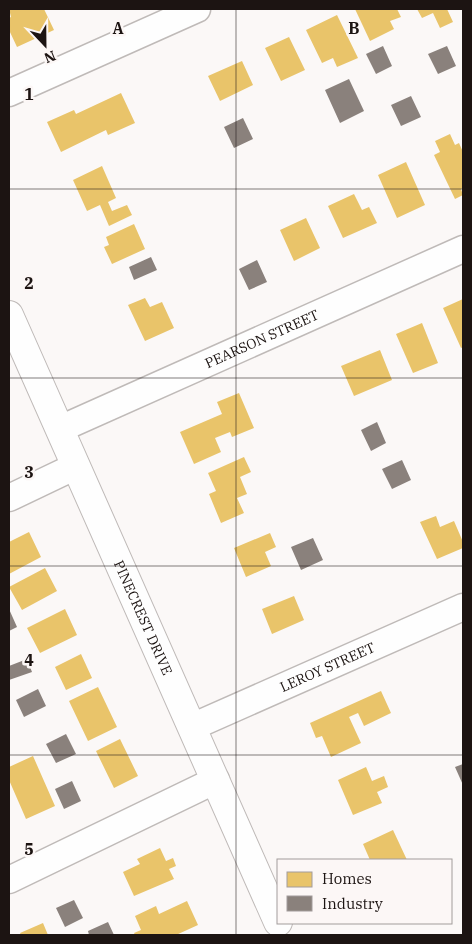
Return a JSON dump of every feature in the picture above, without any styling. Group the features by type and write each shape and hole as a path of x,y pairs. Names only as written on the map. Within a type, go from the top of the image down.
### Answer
{"street":[{"path":"9,93 198,9"},
{"name":"PEARSON STREET","path":"60,429 463,249"},
{"name":"PINECREST DRIVE","path":"9,315 277,920"},
{"path":"9,498 76,466"},
{"name":"LEROY STREET","path":"192,728 463,607"},
{"path":"9,880 216,780"}],"building: Homes":[{"path":"9,9 44,9 54,30 17,47 9,30 9,18 11,17"},
{"path":"355,9 397,9 401,17 390,21 394,29 370,41"},
{"path":"417,9 447,9 453,22 440,28 433,13 422,18"},
{"path":"337,15 358,58 337,67 333,58 322,63 306,30"},
{"path":"289,37 305,70 281,81 265,48"},
{"path":"242,61 253,85 220,101 208,76"},
{"path":"121,93 135,123 108,135 106,130 61,152 47,122 74,110 76,114"},
{"path":"450,134 455,145 459,143 463,152 463,188 461,189 463,195 455,199 434,155 440,152 435,141"},
{"path":"406,162 425,205 397,218 378,175"},
{"path":"102,166 116,198 108,202 112,211 127,205 132,215 109,226 100,205 87,211 73,180"},
{"path":"354,194 362,210 369,207 377,223 343,238 328,206"},
{"path":"306,218 320,248 294,261 280,230"},
{"path":"134,224 145,249 112,264 104,247 109,245 106,237"},
{"path":"145,298 150,307 162,302 174,328 145,341 128,305"},
{"path":"463,299 463,347 461,348 443,308"},
{"path":"422,323 438,363 413,373 396,334"},
{"path":"380,350 392,380 354,396 341,366"},
{"path":"239,393 254,428 232,437 230,432 215,438 221,452 194,464 180,432 222,414 217,402"},
{"path":"244,457 251,472 240,477 247,494 237,498 244,513 221,523 209,494 216,491 208,473"},
{"path":"436,516 440,527 454,521 463,542 463,548 437,559 420,522"},
{"path":"29,532 41,557 9,574 9,542"},
{"path":"270,533 276,547 265,552 271,566 246,577 234,548"},
{"path":"45,568 57,591 22,610 9,587"},
{"path":"294,596 304,620 272,634 262,609"},
{"path":"65,609 77,635 40,653 27,628"},
{"path":"81,654 92,678 66,690 55,667"},
{"path":"98,687 117,727 88,741 69,701"},
{"path":"381,691 391,713 364,726 358,713 349,717 361,743 331,757 322,736 316,738 310,723"},
{"path":"120,739 138,776 114,788 96,751"},
{"path":"33,756 55,806 26,819 9,780 9,767"},
{"path":"366,767 372,781 384,776 388,787 377,792 382,803 353,815 338,780"},
{"path":"393,830 407,859 370,859 363,844"},
{"path":"160,848 166,861 173,858 176,866 169,869 174,879 134,896 123,872 140,864 137,859"},
{"path":"187,901 198,925 176,935 135,935 134,933 141,930 135,916 156,906 159,914"},
{"path":"43,923 48,935 21,935 20,933"}],"building: Industry":[{"path":"383,46 392,66 376,74 366,54"},
{"path":"447,46 456,66 438,74 428,54"},
{"path":"349,79 364,111 340,123 325,90"},
{"path":"411,96 421,117 401,126 391,105"},
{"path":"243,118 253,139 234,148 224,127"},
{"path":"151,257 157,270 134,280 129,267"},
{"path":"257,260 267,282 249,290 239,269"},
{"path":"377,422 386,443 371,451 361,430"},
{"path":"402,460 411,480 392,489 382,469"},
{"path":"313,538 323,560 301,570 291,547"},
{"path":"9,609 17,627 9,631"},
{"path":"27,659 32,672 9,680 9,666"},
{"path":"38,689 46,706 24,717 16,700"},
{"path":"66,734 76,754 56,763 46,744"},
{"path":"463,764 463,785 455,767"},
{"path":"72,781 81,801 64,809 55,789"},
{"path":"74,900 83,918 65,927 56,908"},
{"path":"108,922 114,935 89,935 88,931"}]}
